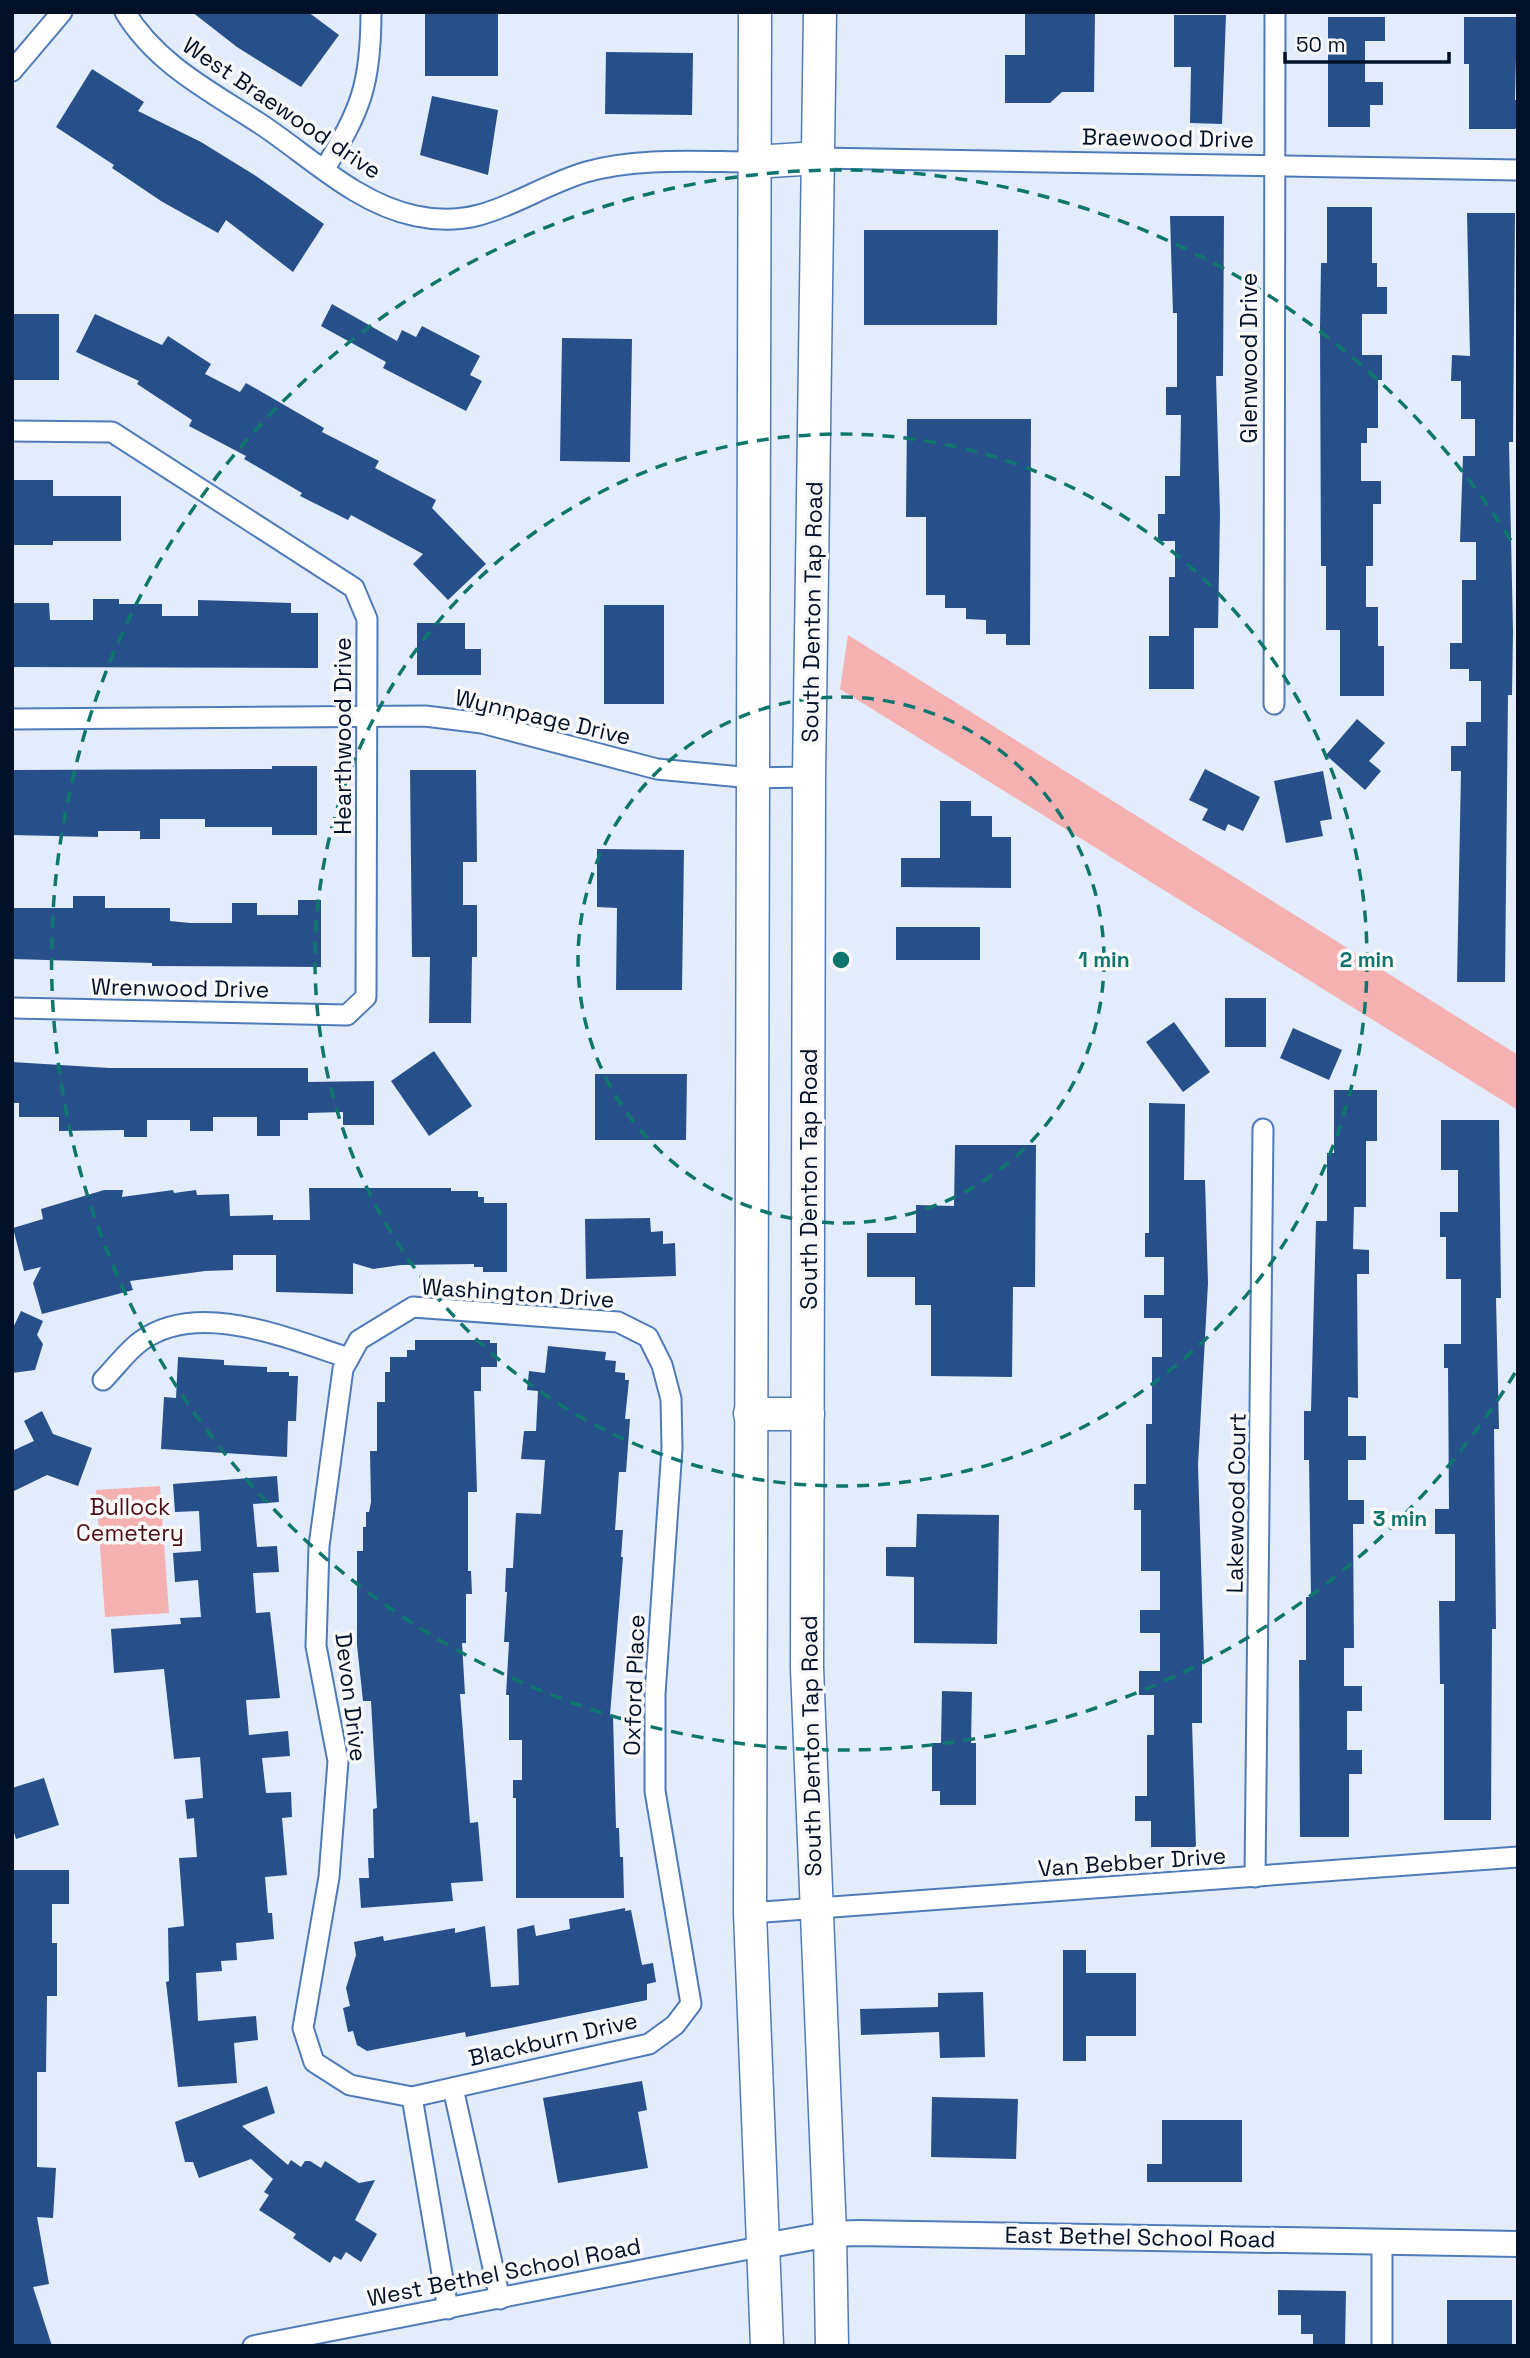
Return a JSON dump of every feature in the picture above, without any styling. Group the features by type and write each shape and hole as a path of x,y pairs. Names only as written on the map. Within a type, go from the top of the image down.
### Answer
{"main road":[{"path":"755,12 750,1913 767,2346"},
{"name":"South Denton Tap Road","path":"820,12 809,777 807,1668 830,2234 832,2346"},
{"path":"754,162 818,158"},
{"path":"750,1414 808,1414"}],"street":[{"path":"12,71 62,12"},
{"name":"West Braewood drive","path":"125,12 166,61 366,197 414,216 465,220 491,214 587,172 642,163 754,162"},
{"path":"324,170 351,127 363,94 371,61 371,12"},
{"name":"Glenwood Drive","path":"1273,704 1275,12"},
{"name":"Braewood Drive","path":"818,158 1518,170"},
{"name":"Hearthwood Drive","path":"12,431 111,432 354,588 367,619 366,997 347,1015"},
{"name":"Wynnpage Drive","path":"12,719 368,714 425,716 482,723 657,769 752,778 809,777"},
{"name":"Wrenwood Drive","path":"12,1008 347,1015"},
{"name":"Lakewood Court","path":"1255,1877 1263,1129"},
{"name":"Washington Drive","path":"359,1340 413,1307 618,1322 648,1337 662,1365"},
{"path":"103,1380 141,1340 190,1321 253,1328 349,1359"},
{"name":"Devon Drive","path":"350,2085 314,2062 303,2028 329,1877 338,1761 316,1646 320,1546 343,1369 359,1340"},
{"name":"Oxford Place","path":"662,1365 671,1399 672,1448 655,1694 655,1791 691,2004"},
{"name":"Van Bebber Drive","path":"750,1913 1518,1857"},
{"name":"Blackburn Drive","path":"350,2085 412,2097 649,2044 675,2025 691,2004"},
{"name":"Blackburn Drive","path":"453,2088 500,2299"},
{"path":"412,2097 448,2309"},
{"name":"East Bethel School Road","path":"764,2246 830,2234 1518,2244"},
{"path":"1382,2241 1382,2346"},
{"name":"West Bethel School Road","path":"253,2346 764,2246"}],"green space":[{"path":"848,635 1518,1055 1518,1110 840,689"},
{"name":"Bullock Cemetery","path":"160,1486 169,1613 105,1617 96,1490"}],"building":[{"path":"192,12 308,12 339,35 301,87 237,47"},
{"path":"1025,12 1095,12 1094,92 1062,92 1050,103 1005,103 1005,55 1025,55"},
{"path":"425,13 498,13 498,76 425,76"},
{"path":"1174,15 1226,15 1222,124 1190,123 1191,67 1174,67"},
{"path":"1328,17 1385,17 1385,41 1365,41 1365,82 1383,82 1383,105 1370,105 1370,127 1328,127"},
{"path":"1464,17 1517,17 1515,100 1518,100 1518,129 1469,129 1469,64 1464,64"},
{"path":"606,52 693,53 692,115 605,114"},
{"path":"92,69 144,102 138,111 201,142 256,176 324,224 293,272 226,220 218,233 161,201 112,168 114,165 56,127"},
{"path":"432,96 498,110 488,175 420,155"},
{"path":"1327,207 1372,207 1372,263 1377,263 1377,287 1387,287 1387,314 1362,314 1362,355 1382,355 1382,380 1378,380 1378,428 1367,428 1367,443 1361,443 1361,481 1381,481 1381,504 1373,504 1373,566 1366,566 1366,607 1378,607 1378,646 1384,646 1384,696 1340,696 1340,630 1326,630 1326,566 1321,566 1320,328 1321,263 1327,263"},
{"path":"1467,213 1515,213 1513,442 1509,442 1513,632 1512,695 1508,695 1505,982 1457,982 1461,771 1451,771 1451,746 1466,746 1466,722 1481,722 1481,681 1469,681 1469,669 1450,669 1450,643 1462,643 1462,580 1476,580 1476,542 1460,542 1463,456 1475,456 1475,419 1461,419 1461,381 1451,381 1452,355 1470,356"},
{"path":"1170,216 1224,216 1223,376 1216,376 1220,514 1218,628 1194,628 1194,689 1149,689 1149,636 1169,636 1169,577 1175,577 1175,541 1158,541 1158,514 1165,514 1165,476 1180,476 1181,415 1166,415 1166,387 1177,387 1177,313 1173,313"},
{"path":"864,230 998,230 997,325 864,325"},
{"path":"332,304 397,341 402,330 416,337 422,326 480,356 470,375 482,381 466,411 383,368 386,362 321,326"},
{"path":"12,314 59,314 59,380 12,380"},
{"path":"95,314 162,345 168,336 211,364 205,374 240,392 246,383 324,428 322,432 379,461 375,468 436,500 432,508 486,564 448,600 413,564 423,554 351,515 348,520 300,496 302,493 244,459 246,456 189,426 192,420 137,384 139,381 76,352"},
{"path":"562,338 632,339 630,462 560,461"},
{"path":"907,419 1031,419 1030,645 1006,645 1006,634 986,634 986,620 966,619 966,608 945,608 945,595 926,595 926,517 906,517"},
{"path":"12,480 53,480 53,496 121,496 121,541 53,541 53,545 12,545"},
{"path":"93,599 119,599 119,604 162,604 162,616 198,616 198,600 291,603 291,613 318,613 318,668 12,667 12,603 49,603 50,620 93,620"},
{"path":"604,605 664,605 664,704 604,704"},
{"path":"417,623 465,623 465,649 481,649 481,675 417,675"},
{"path":"1357,719 1385,743 1369,761 1381,771 1365,790 1326,755"},
{"path":"272,766 317,766 317,835 272,835 272,827 205,827 205,819 160,819 160,839 140,839 140,831 98,831 98,837 12,835 12,770 272,769"},
{"path":"1205,769 1260,797 1243,831 1228,824 1225,831 1202,820 1208,809 1189,800"},
{"path":"410,770 476,770 477,862 463,862 463,905 477,905 477,957 472,957 471,1023 429,1023 430,957 412,957"},
{"path":"1323,771 1332,819 1320,821 1323,836 1286,843 1274,781"},
{"path":"940,801 971,801 971,816 992,816 992,837 1011,837 1011,888 901,887 901,858 940,858"},
{"path":"597,849 684,850 682,990 616,990 617,908 597,907"},
{"path":"73,896 105,896 105,908 170,908 170,921 190,923 232,923 232,903 257,903 257,915 298,915 298,900 321,900 321,967 152,966 152,963 12,959 12,908 73,908"},
{"path":"896,927 980,927 980,960 896,960"},
{"path":"1225,998 1266,998 1266,1047 1225,1047"},
{"path":"1174,1022 1210,1072 1183,1092 1146,1042"},
{"path":"1293,1028 1342,1050 1329,1080 1280,1058"},
{"path":"434,1051 472,1106 429,1136 391,1081"},
{"path":"12,1062 109,1068 308,1068 308,1082 374,1081 374,1125 343,1125 343,1112 308,1113 308,1120 280,1120 280,1136 257,1136 257,1117 213,1117 213,1131 190,1131 190,1120 147,1120 147,1137 124,1137 124,1130 59,1131 59,1117 19,1117 19,1103 12,1103"},
{"path":"595,1074 687,1074 686,1140 595,1140"},
{"path":"1334,1090 1377,1090 1377,1141 1366,1141 1366,1207 1354,1207 1353,1249 1369,1250 1369,1274 1357,1274 1358,1398 1348,1397 1348,1436 1366,1436 1366,1460 1348,1460 1348,1500 1364,1500 1364,1524 1353,1524 1354,1648 1344,1648 1344,1686 1362,1686 1362,1711 1347,1711 1347,1750 1362,1750 1362,1774 1349,1774 1349,1837 1300,1837 1299,1660 1306,1660 1306,1597 1311,1597 1309,1460 1304,1460 1304,1411 1311,1411 1316,1221 1327,1221 1327,1153 1334,1153"},
{"path":"1149,1103 1185,1104 1184,1180 1205,1180 1208,1283 1198,1465 1204,1660 1202,1723 1192,1723 1196,1847 1151,1847 1151,1821 1135,1821 1135,1796 1147,1796 1147,1735 1154,1735 1154,1695 1139,1695 1139,1671 1160,1671 1160,1633 1140,1633 1140,1610 1160,1610 1160,1571 1141,1571 1141,1510 1134,1510 1134,1484 1146,1484 1146,1424 1152,1424 1152,1357 1162,1357 1162,1318 1144,1318 1144,1295 1164,1295 1164,1257 1145,1257 1145,1233 1149,1233"},
{"path":"1441,1120 1499,1120 1501,1298 1496,1298 1499,1429 1494,1429 1496,1629 1492,1629 1491,1820 1444,1820 1444,1684 1440,1684 1439,1601 1455,1601 1455,1534 1435,1534 1435,1509 1449,1509 1448,1368 1444,1368 1444,1344 1461,1344 1461,1279 1446,1279 1446,1237 1440,1237 1440,1212 1458,1212 1458,1170 1441,1170"},
{"path":"955,1145 1036,1145 1035,1287 1013,1287 1012,1377 931,1376 931,1305 915,1305 915,1277 867,1277 867,1233 916,1233 916,1205 954,1206"},
{"path":"309,1188 451,1188 451,1191 478,1191 478,1197 484,1197 484,1203 507,1203 507,1272 483,1272 483,1267 474,1267 474,1264 401,1265 373,1269 353,1263 353,1294 276,1292 276,1255 233,1255 233,1270 130,1281 133,1290 42,1314 33,1283 41,1267 24,1271 13,1228 43,1219 41,1209 104,1190 123,1190 122,1197 173,1190 174,1193 196,1190 197,1195 229,1194 230,1216 273,1215 273,1220 310,1220"},
{"path":"650,1218 651,1232 663,1231 663,1244 675,1243 676,1276 586,1279 585,1219"},
{"path":"21,1311 43,1321 37,1335 43,1344 35,1370 12,1373 12,1330"},
{"path":"415,1340 490,1340 490,1343 497,1343 497,1367 481,1367 481,1391 474,1391 477,1492 468,1492 468,1571 471,1571 472,1594 466,1594 466,1643 462,1643 465,1694 460,1694 470,1823 478,1822 483,1881 451,1883 453,1901 361,1908 359,1878 369,1878 368,1858 374,1858 373,1809 377,1808 371,1701 363,1701 357,1645 357,1551 363,1551 363,1527 366,1527 366,1512 369,1512 371,1502 370,1451 377,1451 377,1402 385,1402 385,1372 390,1372 390,1357 407,1357 407,1350 415,1350"},
{"path":"548,1346 606,1352 605,1360 616,1361 615,1372 625,1373 625,1380 629,1380 625,1419 630,1419 626,1472 619,1472 615,1530 623,1530 623,1557 610,1715 613,1715 616,1828 619,1828 620,1857 623,1857 624,1898 516,1898 516,1798 513,1798 513,1780 522,1780 522,1740 509,1740 509,1695 506,1695 509,1642 504,1642 506,1568 513,1568 516,1513 541,1514 545,1460 521,1459 524,1431 536,1431 538,1391 527,1390 529,1371 545,1373"},
{"path":"178,1357 224,1360 224,1365 267,1367 267,1372 289,1372 289,1376 298,1376 296,1421 288,1421 287,1457 161,1449 164,1397 176,1398"},
{"path":"42,1411 53,1434 92,1448 78,1486 47,1475 12,1492 12,1451 34,1441 24,1421"},
{"path":"277,1476 279,1502 253,1504 257,1547 277,1546 279,1572 253,1573 256,1613 270,1612 280,1698 246,1700 249,1735 288,1731 290,1756 262,1758 266,1793 291,1792 292,1817 282,1818 287,1875 265,1877 268,1913 272,1913 274,1939 236,1943 237,1960 221,1961 222,1971 196,1973 198,2021 256,2016 258,2040 234,2043 237,2083 178,2087 166,1982 169,1981 168,1928 184,1926 179,1858 197,1857 194,1818 187,1819 185,1800 203,1798 200,1757 174,1759 164,1669 114,1673 111,1629 181,1624 180,1618 201,1617 198,1580 175,1582 173,1553 201,1551 199,1511 175,1512 173,1484"},
{"path":"917,1514 999,1515 997,1644 914,1643 914,1577 886,1576 886,1547 916,1547"},
{"path":"942,1691 972,1692 971,1743 976,1743 976,1805 940,1805 940,1791 932,1791 932,1743 941,1743"},
{"path":"44,1778 59,1825 16,1839 12,1826 12,1788"},
{"path":"12,1870 69,1870 69,1904 52,1904 52,1943 57,1943 57,1996 47,1996 46,2072 37,2072 37,2167 56,2168 53,2218 37,2217 49,2284 33,2287 52,2346 12,2346"},
{"path":"625,1908 625,1911 631,1910 642,1965 653,1963 656,1982 647,1984 647,2000 466,2037 465,2032 367,2051 357,2045 353,2031 348,2032 343,2008 350,2006 346,1988 356,1955 354,1942 383,1936 384,1941 455,1928 455,1933 485,1926 491,1987 519,1985 517,1929 534,1925 536,1936 570,1929 569,1919"},
{"path":"1063,1950 1086,1950 1086,1973 1136,1973 1136,2036 1086,2036 1086,2061 1063,2061"},
{"path":"983,1992 985,2057 940,2058 939,2032 861,2035 860,2009 938,2007 938,1993"},
{"path":"642,2081 647,2110 638,2112 648,2168 558,2183 543,2098"},
{"path":"267,2086 275,2113 242,2126 288,2165 291,2160 301,2167 305,2161 310,2161 321,2168 325,2161 359,2183 375,2180 355,2220 377,2234 361,2262 346,2252 341,2260 334,2256 330,2263 293,2238 296,2234 259,2210 269,2195 264,2192 273,2179 251,2159 199,2178 193,2162 185,2162 175,2122"},
{"path":"932,2097 1018,2099 1016,2159 931,2157"},
{"path":"1162,2120 1242,2120 1242,2182 1147,2182 1147,2164 1162,2164"},
{"path":"1278,2290 1346,2291 1345,2346 1313,2346 1313,2334 1301,2334 1301,2315 1278,2315"},
{"path":"1447,2300 1512,2300 1512,2346 1447,2346"}]}
